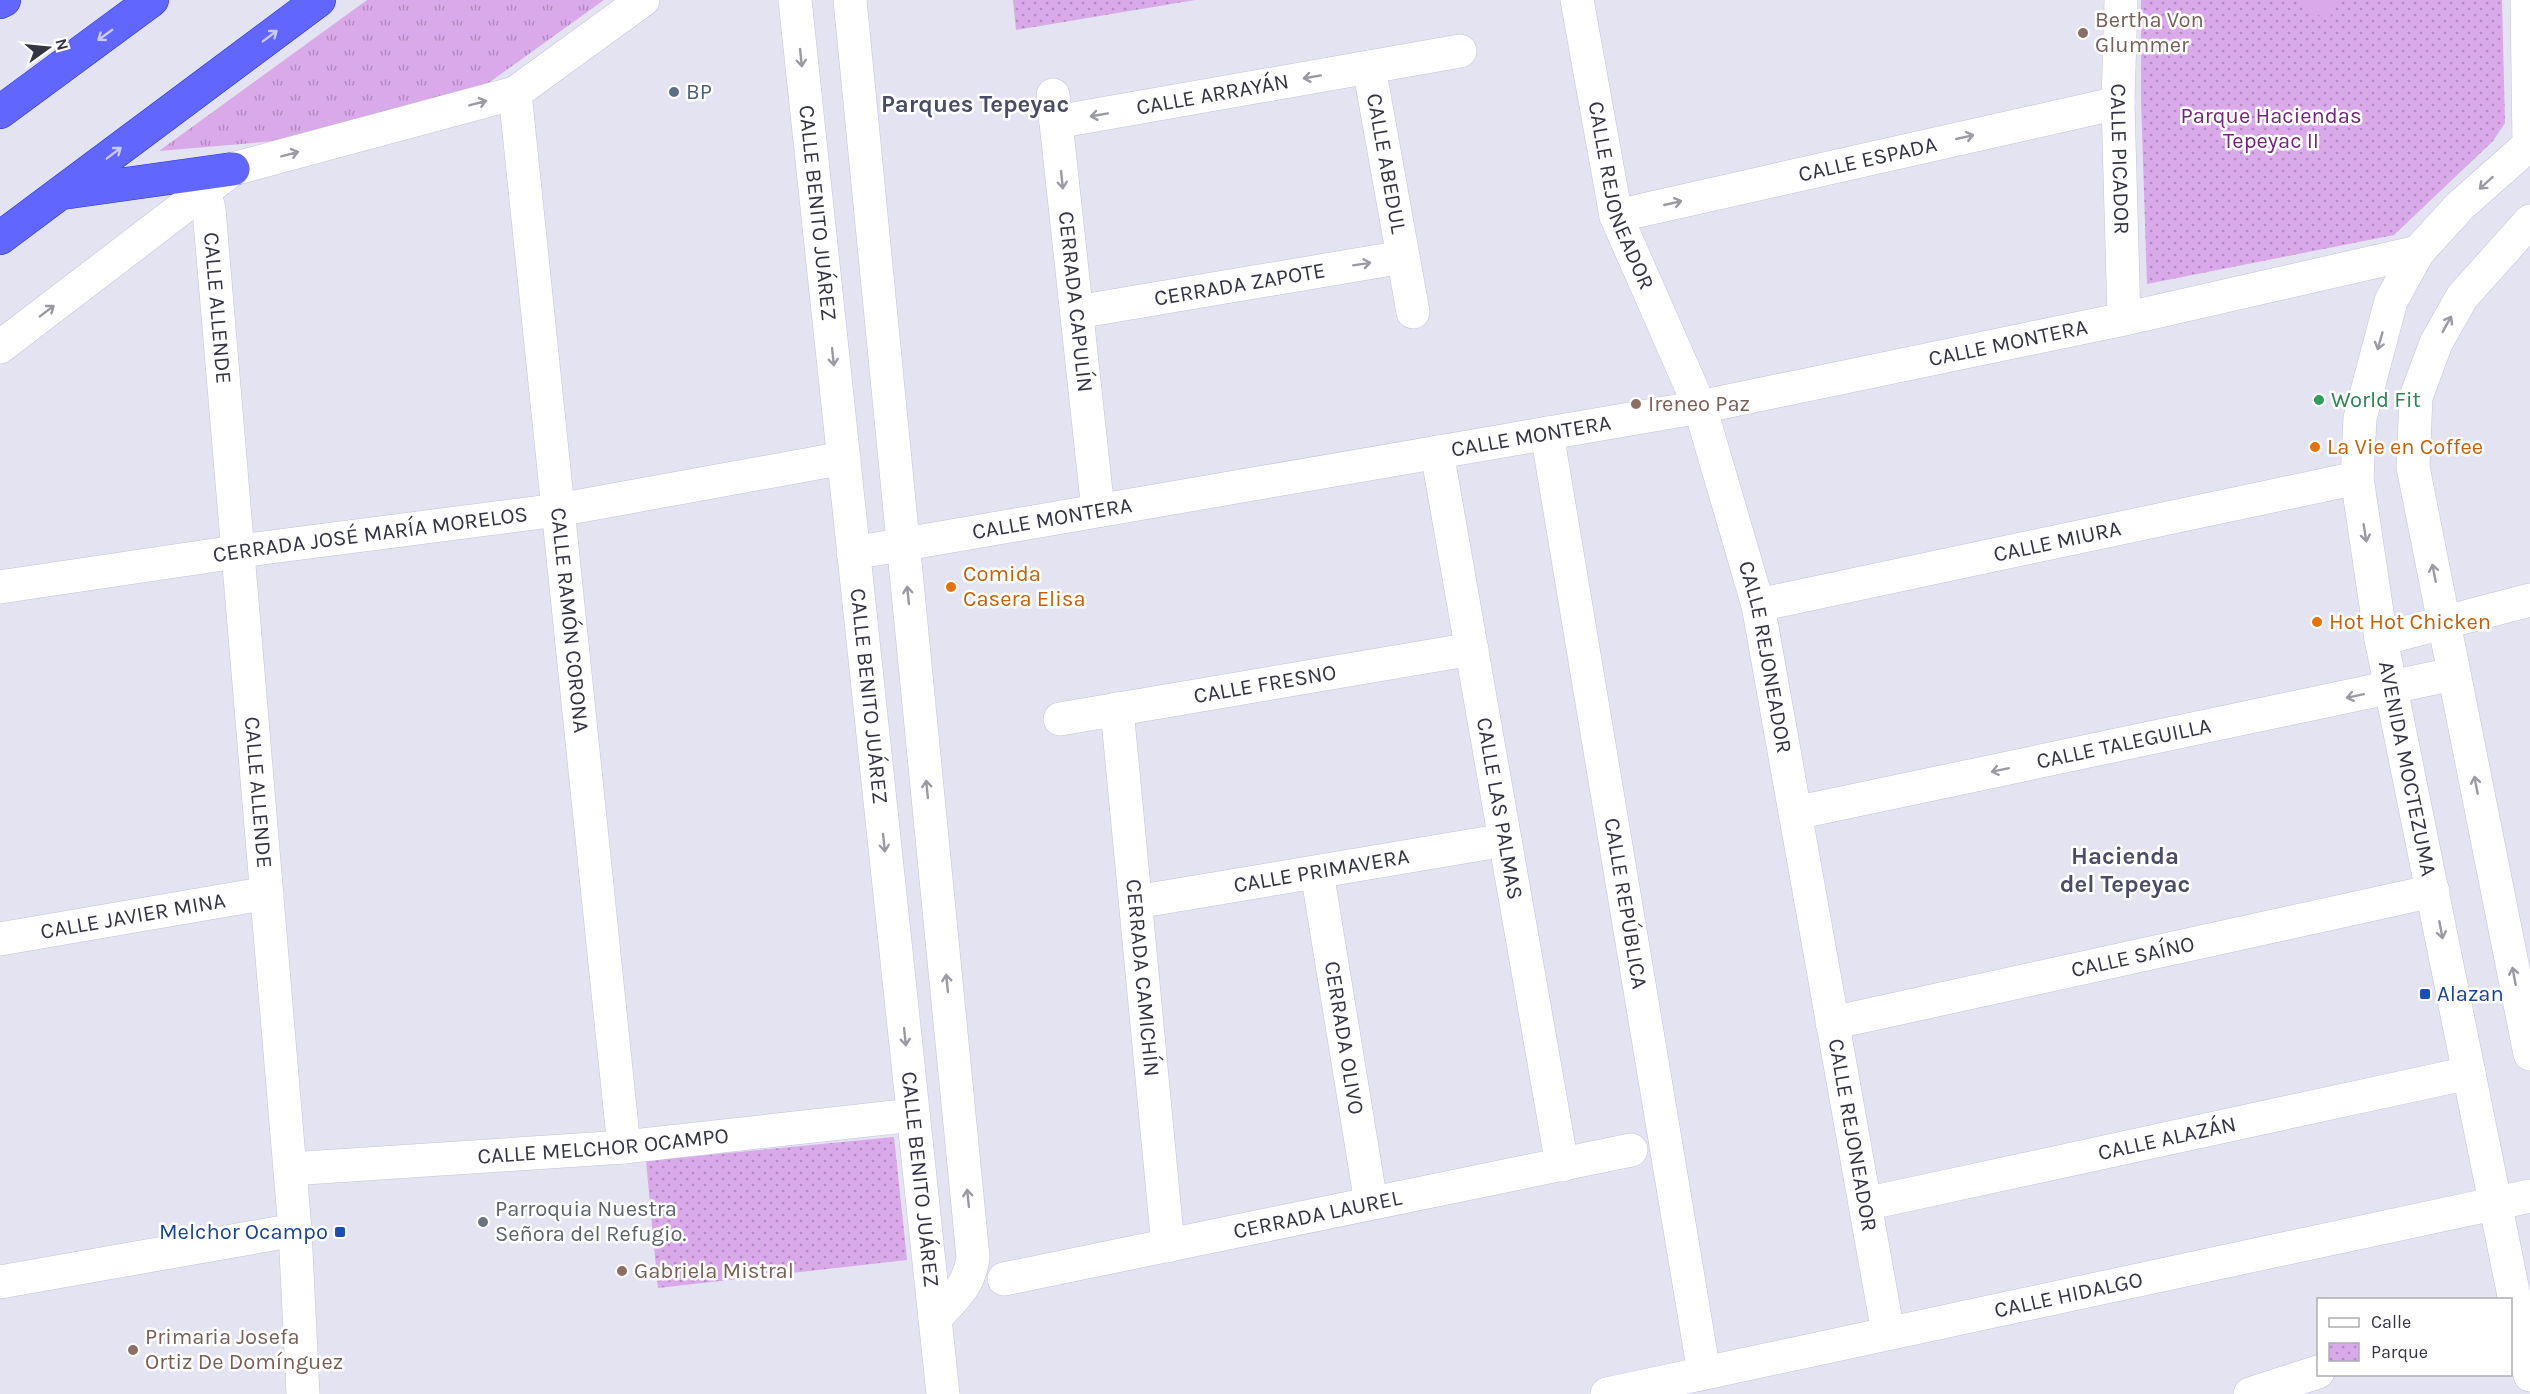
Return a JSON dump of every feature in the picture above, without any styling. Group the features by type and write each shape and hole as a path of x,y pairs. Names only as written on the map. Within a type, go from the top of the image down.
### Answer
{"highway":[{"path":"0,112 152,0"},
{"path":"0,238 319,0"},
{"path":"60,193 233,169"}],"street":[{"path":"0,346 233,169 515,93 643,0"},
{"name":"CALLE BENITO JUÁREZ","path":"795,0 943,1394"},
{"name":"CALLE BENITO JUÁREZ","path":"850,0 973,1257 971,1274 961,1291 935,1318"},
{"name":"CALLE PICADOR","path":"2121,0 2118,103 2124,319"},
{"path":"2527,0 2529,144"},
{"name":"CALLE REJONEADOR","path":"1583,1 1616,216 1700,407 1758,605 1888,1333"},
{"name":"CALLE ARRAYÁN","path":"1054,109 1370,67 1460,51"},
{"name":"CALLE ABEDUL","path":"1370,67 1413,312"},
{"name":"CALLE RAMÓN CORONA","path":"515,93 624,1147"},
{"name":"CALLE ESPADA","path":"1616,216 2118,103"},
{"name":"CERRADA CAPULÍN","path":"1054,109 1098,510"},
{"name":"AVENIDA MOCTEZUMA","path":"2529,144 2460,206 2418,252 2391,301 2360,418 2357,478 2381,639 2530,1375"},
{"name":"CALLE ALLENDE","path":"204,191 209,209 296,1230 303,1394"},
{"path":"2530,221 2462,297 2436,343 2416,397 2413,467 2530,1054"},
{"name":"CALLE MONTERA","path":"854,553 1700,407 2124,319 2418,252"},
{"name":"CERRADA ZAPOTE","path":"1077,312 1403,257"},
{"name":"CALLE REPÚBLICA","path":"1547,433 1704,1373"},
{"name":"CALLE LAS PALMAS","path":"1437,452 1562,1165"},
{"name":"CERRADA JOSÉ MARÍA MORELOS","path":"0,586 558,510 844,458"},
{"name":"CALLE MIURA","path":"1758,605 2357,478"},
{"path":"2381,639 2530,600"},
{"name":"CALLE FRESNO","path":"1060,719 1472,649"},
{"name":"CALLE TALEGUILLA","path":"1795,813 2453,674"},
{"name":"CERRADA CAMICHÍN","path":"1117,709 1168,1245"},
{"name":"CALLE PRIMAVERA","path":"1136,902 1505,840"},
{"name":"CERRADA OLIVO","path":"1317,872 1371,1203"},
{"name":"CALLE SAÍNO","path":"1832,1023 2433,891"},
{"name":"CALLE JAVIER MINA","path":"0,939 267,893"},
{"name":"CALLE ALAZÁN","path":"1865,1203 2469,1073"},
{"name":"CALLE MELCHOR OCAMPO","path":"290,1169 624,1147 913,1115"},
{"name":"CERRADA LAUREL","path":"1004,1279 1631,1150"},
{"name":"CALLE HIDALGO","path":"1607,1394 2530,1196"},
{"path":"0,1282 296,1230"},
{"path":"2250,1394 2317,1373"}],"green space":[{"path":"367,0 604,0 487,84 275,141 159,151"},
{"path":"1013,0 1195,0 1016,30"},
{"name":"Parque Haciendas Tepeyac II","path":"2141,0 2502,0 2505,123 2493,141 2394,235 2147,284 2141,100"},
{"path":"2297,0 2341,0 2327,21"},
{"path":"894,1137 907,1260 658,1288 646,1161"}],"place":[{"name":"Bertha Von Glummer","path":"2083,33"},
{"name":"BP","path":"674,92"},
{"name":"World Fit","path":"2319,400"},
{"name":"Ireneo Paz","path":"1636,404"},
{"name":"La Vie en Coffee","path":"2315,447"},
{"name":"Comida Casera Elisa","path":"951,587"},
{"name":"Hot Hot Chicken","path":"2317,622"},
{"name":"Alazan","path":"2425,994"},
{"name":"Parroquia Nuestra Señora del Refugio.","path":"483,1222"},
{"name":"Melchor Ocampo","path":"340,1232"},
{"name":"Gabriela Mistral","path":"622,1271"},
{"name":"Primaria Josefa Ortiz De Domínguez","path":"133,1350"}],"district":[{"name":"Parques Tepeyac","path":"975,104"},
{"name":"Hacienda del Tepeyac","path":"2125,870"}]}
